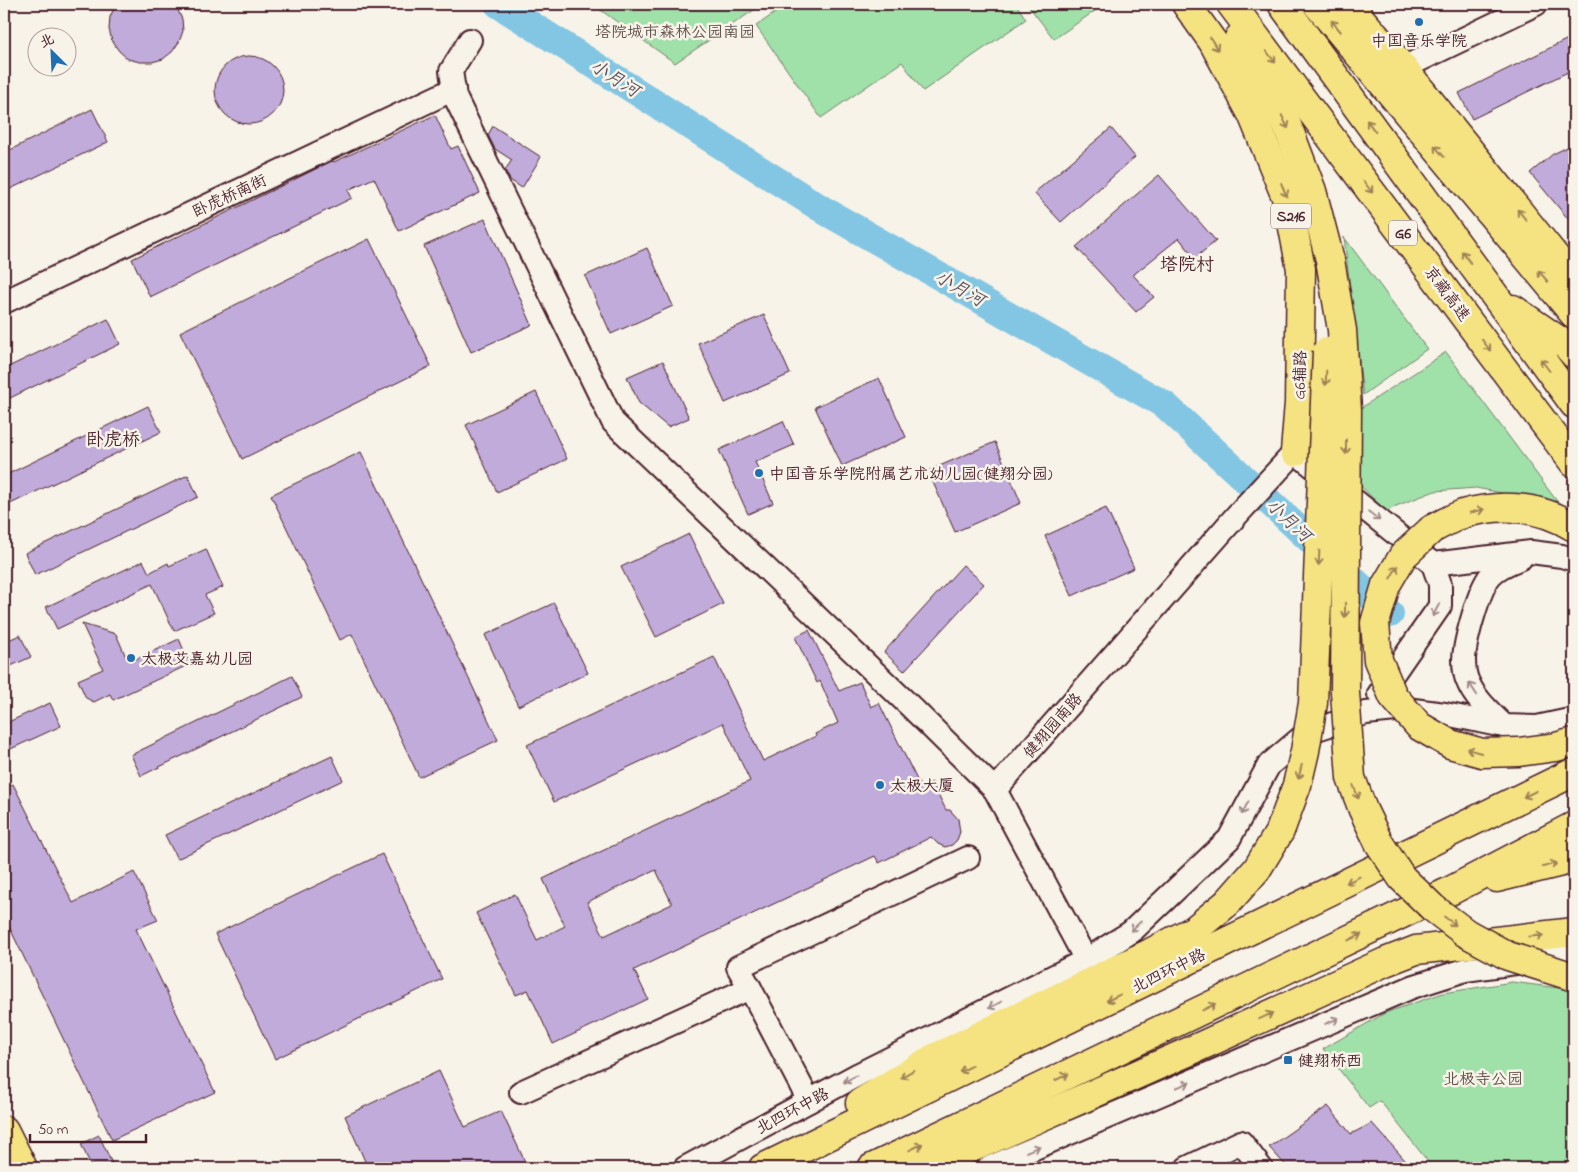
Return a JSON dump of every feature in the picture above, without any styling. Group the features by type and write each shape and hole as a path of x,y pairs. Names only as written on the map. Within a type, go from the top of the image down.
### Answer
{"main road":[{"name":"G6辅路","path":"1186,4 1213,42 1252,114 1288,202 1301,269 1299,403 1295,452"},
{"path":"1218,4 1287,125 1312,191 1330,260 1342,330 1347,410 1345,692 1351,778 1363,810 1379,843 1402,878 1433,908 1466,934 1508,956 1574,976"},
{"name":"京藏高速","path":"1231,4 1574,463"},
{"name":"G6","path":"1282,4 1574,404"},
{"path":"1317,4 1574,314"},
{"path":"1348,4 1403,68 1574,280"},
{"path":"753,1168 932,1059 1159,949 1194,930 1227,903 1257,868 1280,831 1297,785 1306,751 1313,703 1330,260"},
{"path":"1495,297 1567,346 1574,354"},
{"path":"1574,527 1559,517 1526,508 1493,507 1461,515 1432,529 1403,556 1386,585 1375,622 1378,660 1393,696 1419,726 1450,744 1482,753 1519,752 1556,747 1574,742"},
{"name":"北四环中路","path":"763,1168 1574,772"},
{"path":"872,1168 1452,890 1574,826"},
{"path":"1452,890 1562,862 1574,856"},
{"path":"926,1168 1385,962 1416,950 1574,932"},
{"path":"4,1130 22,1168"}],"street":[{"path":"1403,68 1536,4"},
{"path":"470,40 451,71 459,105 613,422 912,707 995,790 1086,960"},
{"name":"卧虎桥南街","path":"4,302 454,89"},
{"name":"健翔园南路","path":"995,790 1236,516 1295,452"},
{"path":"1295,452 1433,564 1440,584 1440,606 1366,713"},
{"path":"1433,564 1531,552 1562,556 1574,560"},
{"path":"1504,726 1481,702 1467,681 1464,661 1467,642 1482,592 1491,575 1531,552"},
{"path":"1366,713 1406,709 1445,714 1504,726 1537,727 1574,720"},
{"name":"北四环中路","path":"685,1168 859,1074 1086,960 1131,932 1228,838 1269,765 1308,732 1366,713"},
{"path":"809,1101 738,967 968,858"},
{"path":"988,1168 1412,987 1465,970 1574,955"},
{"path":"521,1092 750,988"},
{"path":"1187,1168 1241,1142 1261,1168"}],"green space":[{"name":"塔院城市森林公园南园","path":"592,4 763,4 675,63"},
{"path":"788,4 1016,4 1026,19 923,91 902,62 821,118 756,26"},
{"path":"1027,4 1105,4 1054,39"},
{"path":"1344,237 1427,349 1363,395"},
{"path":"1446,352 1559,504 1476,488 1435,491 1396,506 1386,512 1361,486 1361,408"},
{"name":"北极寺公园","path":"1512,982 1574,990 1574,1168 1433,1168 1380,1101 1369,1108 1323,1049 1385,1013 1443,993"}],"building":[{"path":"116,4 175,4 182,19 183,31 179,42 172,52 163,59 152,62 128,59 112,41 109,29 110,17"},
{"path":"1574,36 1574,69 1472,119 1459,93"},
{"path":"249,56 262,59 273,66 280,77 283,90 280,103 273,114 262,121 249,124 236,121 225,114 218,103 215,90 218,77 225,66 236,59"},
{"path":"92,109 108,142 4,192 4,153"},
{"path":"435,115 451,149 458,146 480,193 399,231 374,178 348,190 352,198 150,297 132,259 330,162 334,162"},
{"path":"493,126 541,157 522,188 510,180 505,170 512,160 495,149 488,135"},
{"path":"1111,128 1135,157 1061,222 1034,193"},
{"path":"1574,144 1574,165 1567,168 1574,178 1574,226 1530,173 1553,154"},
{"path":"1159,175 1216,241 1195,258 1179,238 1133,275 1154,297 1136,312 1076,247"},
{"path":"485,219 532,325 471,352 424,246"},
{"path":"369,239 431,366 242,459 180,332"},
{"path":"647,248 673,306 611,334 585,276"},
{"path":"764,315 790,374 725,403 698,343"},
{"path":"108,319 120,344 4,401 4,369"},
{"path":"663,361 689,418 668,427 639,403 627,377"},
{"path":"879,378 906,437 842,466 815,407"},
{"path":"536,392 567,459 497,492 466,425"},
{"path":"148,406 161,432 4,507 4,476"},
{"path":"783,421 794,445 755,462 773,503 748,514 719,450"},
{"path":"995,442 1021,503 955,532 928,471"},
{"path":"361,452 498,740 419,777 352,634 340,640 271,495"},
{"path":"188,475 198,497 35,575 25,553"},
{"path":"1106,508 1134,568 1072,596 1045,536"},
{"path":"689,534 723,604 656,637 621,567"},
{"path":"206,549 223,587 205,595 214,613 174,631 152,584 57,629 46,607 143,561 149,573 168,563 169,566"},
{"path":"963,565 984,584 904,671 884,652"},
{"path":"554,603 588,673 518,706 485,635"},
{"path":"82,624 116,634 126,657 131,654 134,660 179,639 190,664 113,700 110,694 94,702 86,698 78,680 103,669"},
{"path":"809,630 839,691 860,682 871,707 879,703 921,788 932,782 946,810 950,810 958,819 960,832 957,840 952,845 945,847 938,844 931,837 879,863 875,856 634,970 648,999 553,1044 528,990 516,995 476,913 515,894 537,940 565,926 543,879 750,781 723,723 554,802 527,745 714,657 763,761 816,736 815,734 838,723 820,681 817,683 795,637","holes":["656,870 672,904 604,936 587,902"]},
{"path":"20,635 31,657 4,669 4,642"},
{"path":"292,676 302,697 141,776 131,755"},
{"path":"50,703 61,726 4,752 4,724"},
{"path":"332,756 343,780 177,859 165,835"},
{"path":"13,784 73,903 134,872 158,920 136,929 215,1092 112,1140 4,916 4,790"},
{"path":"382,854 442,979 275,1059 215,934"},
{"path":"439,1071 465,1127 501,1111 528,1168 368,1168 345,1116"},
{"path":"1328,1106 1351,1134 1372,1123 1412,1168 1288,1168 1269,1147"},
{"path":"99,1135 114,1168 92,1168 81,1144"}],"waterway":[{"name":"小月河","path":"498,4 825,211 1165,405 1390,614"}],"place":[{"name":"中国音乐学院","path":"1419,22"},
{"name":"中国音乐学院附属艺术幼儿园(健翔分园)","path":"759,473"},
{"name":"太极艾嘉幼儿园","path":"131,658"},
{"name":"太极大厦","path":"880,785"},
{"name":"健翔桥西","path":"1288,1060"}],"district":[{"name":"塔院村","path":"1187,264"},
{"name":"卧虎桥","path":"113,439"}]}
